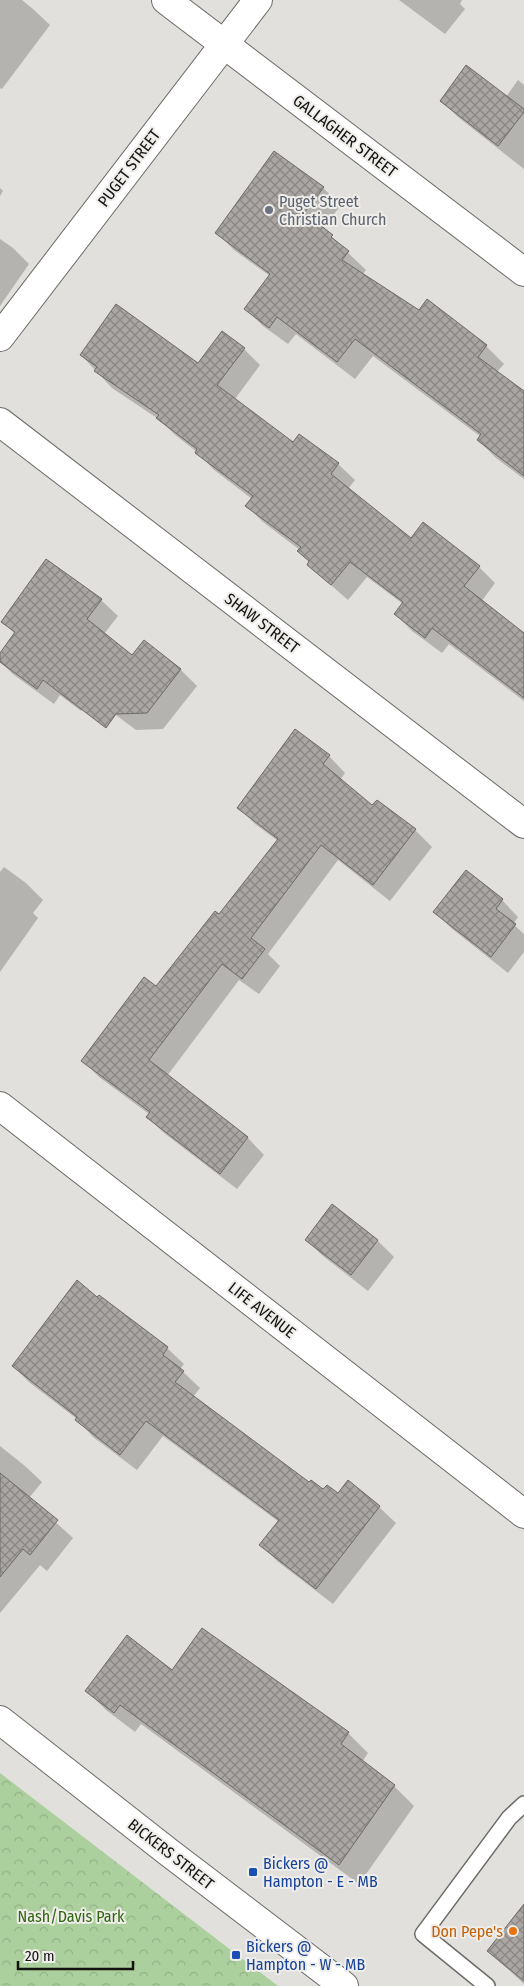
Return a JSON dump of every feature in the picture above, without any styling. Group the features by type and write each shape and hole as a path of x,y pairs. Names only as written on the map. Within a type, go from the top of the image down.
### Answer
{"street":[{"name":"GALLAGHER STREET","path":"166,0 524,272"},
{"name":"PUGET STREET","path":"0,337 258,0"},
{"name":"SHAW STREET","path":"0,422 524,824"},
{"name":"LIFE AVENUE","path":"0,1106 524,1514"},
{"name":"BICKERS STREET","path":"0,1720 344,1986"}],"lane":[{"path":"487,1986 423,1934 509,1818 524,1804"}],"green space":[{"name":"Nash/Davis Park","path":"0,1773 278,1986 0,1986"}],"building":[{"path":"466,65 524,109 524,112 498,146 440,101"},
{"path":"274,151 324,187 304,213 333,235 331,237 349,251 342,260 419,310 427,299 487,345 478,357 524,391 524,476 477,440 481,434 355,339 337,362 277,317 269,328 244,309 270,274 215,233"},
{"path":"116,304 198,363 222,331 245,348 217,385 293,442 299,434 339,463 331,474 411,538 423,522 480,566 464,586 524,633 524,698 432,628 425,638 394,614 403,602 350,562 331,585 307,565 309,561 297,551 301,547 245,506 253,496 195,453 197,449 156,418 159,415 94,371 97,367 80,355"},
{"path":"46,559 102,599 87,619 132,655 144,640 181,669 147,713 116,714 106,728 43,680 37,689 0,662 0,653 15,632 1,622"},
{"path":"295,729 330,755 323,764 372,805 377,800 416,829 373,885 321,845 251,938 265,949 242,979 222,964 149,1060 248,1137 220,1174 146,1117 150,1112 81,1061 144,977 156,986 215,911 219,914 278,839 237,808"},
{"path":"466,870 503,899 496,909 516,924 491,957 433,912"},
{"path":"332,1204 378,1240 351,1275 305,1240"},
{"path":"77,1280 97,1297 99,1295 168,1347 163,1355 184,1371 175,1382 309,1482 311,1480 323,1489 327,1485 338,1493 348,1480 380,1506 316,1589 259,1545 279,1520 146,1421 120,1455 75,1420 77,1417 12,1366"},
{"path":"0,1473 58,1520 30,1555 23,1549 0,1577"},
{"path":"202,1628 349,1732 341,1744 395,1785 339,1865 120,1705 114,1713 85,1691 127,1635 172,1670"},
{"name":"Don Pepe's","path":"524,1904 524,1981 487,1951"}],"place":[{"name":"Puget Street Christian Church","path":"269,210"},
{"name":"Bickers @ Hampton - E - MB","path":"253,1872"},
{"name":"Don Pepe's","path":"513,1931"},
{"name":"Bickers @ Hampton - W - MB","path":"236,1955"}]}
